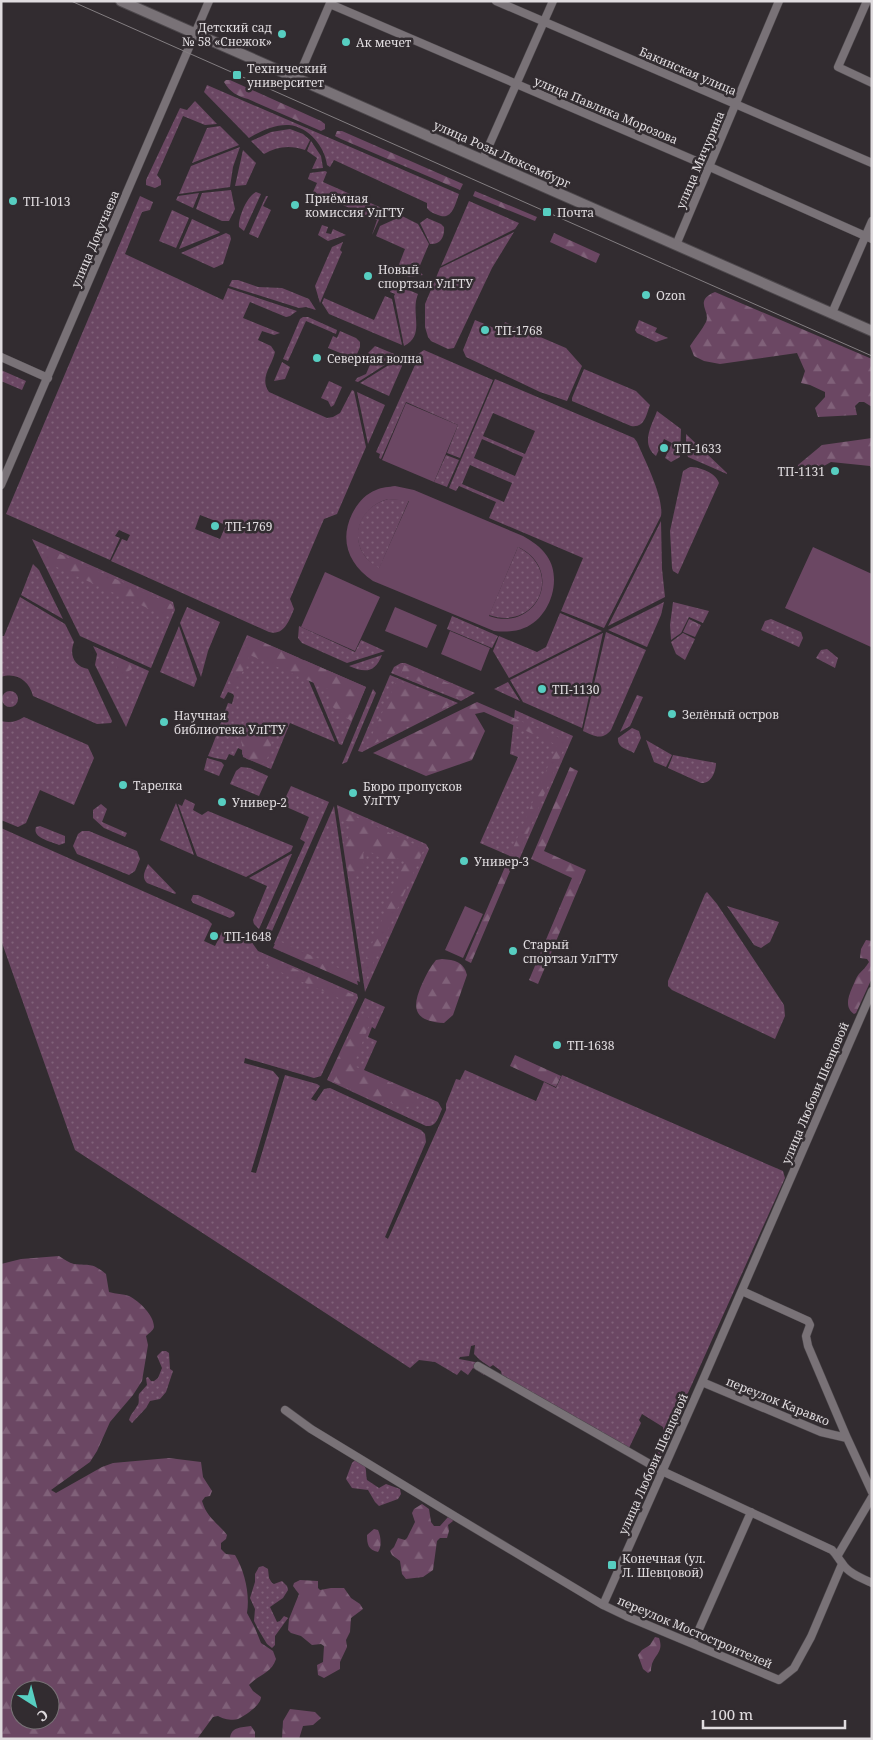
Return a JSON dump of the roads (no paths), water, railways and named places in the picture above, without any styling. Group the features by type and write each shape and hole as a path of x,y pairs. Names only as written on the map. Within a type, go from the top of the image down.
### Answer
{"main road":[{"name":"улица Розы Люксембург","path":"122,1 872,331"}],"street":[{"name":"улица Докучаева","path":"1,485 209,1"},
{"name":"Бакинская улица","path":"496,1 872,163"},
{"path":"483,159 553,1"},
{"name":"улица Мичурина","path":"676,244 737,104 779,1"},
{"path":"867,1 838,67 872,83"},
{"path":"298,78 331,3"},
{"name":"улица Павлика Морозова","path":"331,3 710,167 868,238"},
{"path":"832,313 868,238 872,221"},
{"path":"1,357 48,378"},
{"name":"улица Любови Шевцовой","path":"603,1605 872,991"},
{"path":"742,1291 808,1321 810,1325 806,1336 808,1346 872,1492"},
{"path":"478,1366 662,1471 832,1550 838,1555 842,1564 856,1576 872,1583"},
{"name":"переулок Каравко","path":"702,1382 821,1432 847,1438"},
{"path":"284,1410 456,1517 603,1605"},
{"path":"838,1555 872,1497"},
{"path":"693,1643 751,1512"},
{"name":"переулок Мостостроителей","path":"603,1605 779,1680 794,1668 811,1637 842,1564"}],"tram line":[{"path":"71,1 872,356"}],"place":[{"name":"Детский сад № 58 «Снежок»","path":"282,34"},
{"name":"Ак мечет","path":"346,42"},
{"name":"Технический университет","path":"237,75"},
{"name":"ТП-1013","path":"13,201"},
{"name":"Приёмная комиссия УлГТУ","path":"295,205"},
{"name":"Почта","path":"547,212"},
{"name":"Новый спортзал УлГТУ","path":"368,276"},
{"name":"Ozon","path":"646,295"},
{"name":"ТП-1768","path":"485,330"},
{"name":"Северная волна","path":"317,358"},
{"name":"ТП-1633","path":"664,448"},
{"name":"ТП-1131","path":"835,471"},
{"name":"ТП-1769","path":"215,526"},
{"name":"ТП-1130","path":"542,689"},
{"name":"Зелёный остров","path":"672,714"},
{"name":"Научная библиотека УлГТУ","path":"164,722"},
{"name":"Тарелка","path":"123,785"},
{"name":"Бюро пропусков УлГТУ","path":"353,793"},
{"name":"Универ-2","path":"222,802"},
{"name":"Универ-3","path":"464,861"},
{"name":"ТП-1648","path":"214,936"},
{"name":"Старый спортзал УлГТУ","path":"513,951"},
{"name":"ТП-1638","path":"557,1045"},
{"name":"Конечная (ул. Л. Шевцовой)","path":"612,1565"}]}
